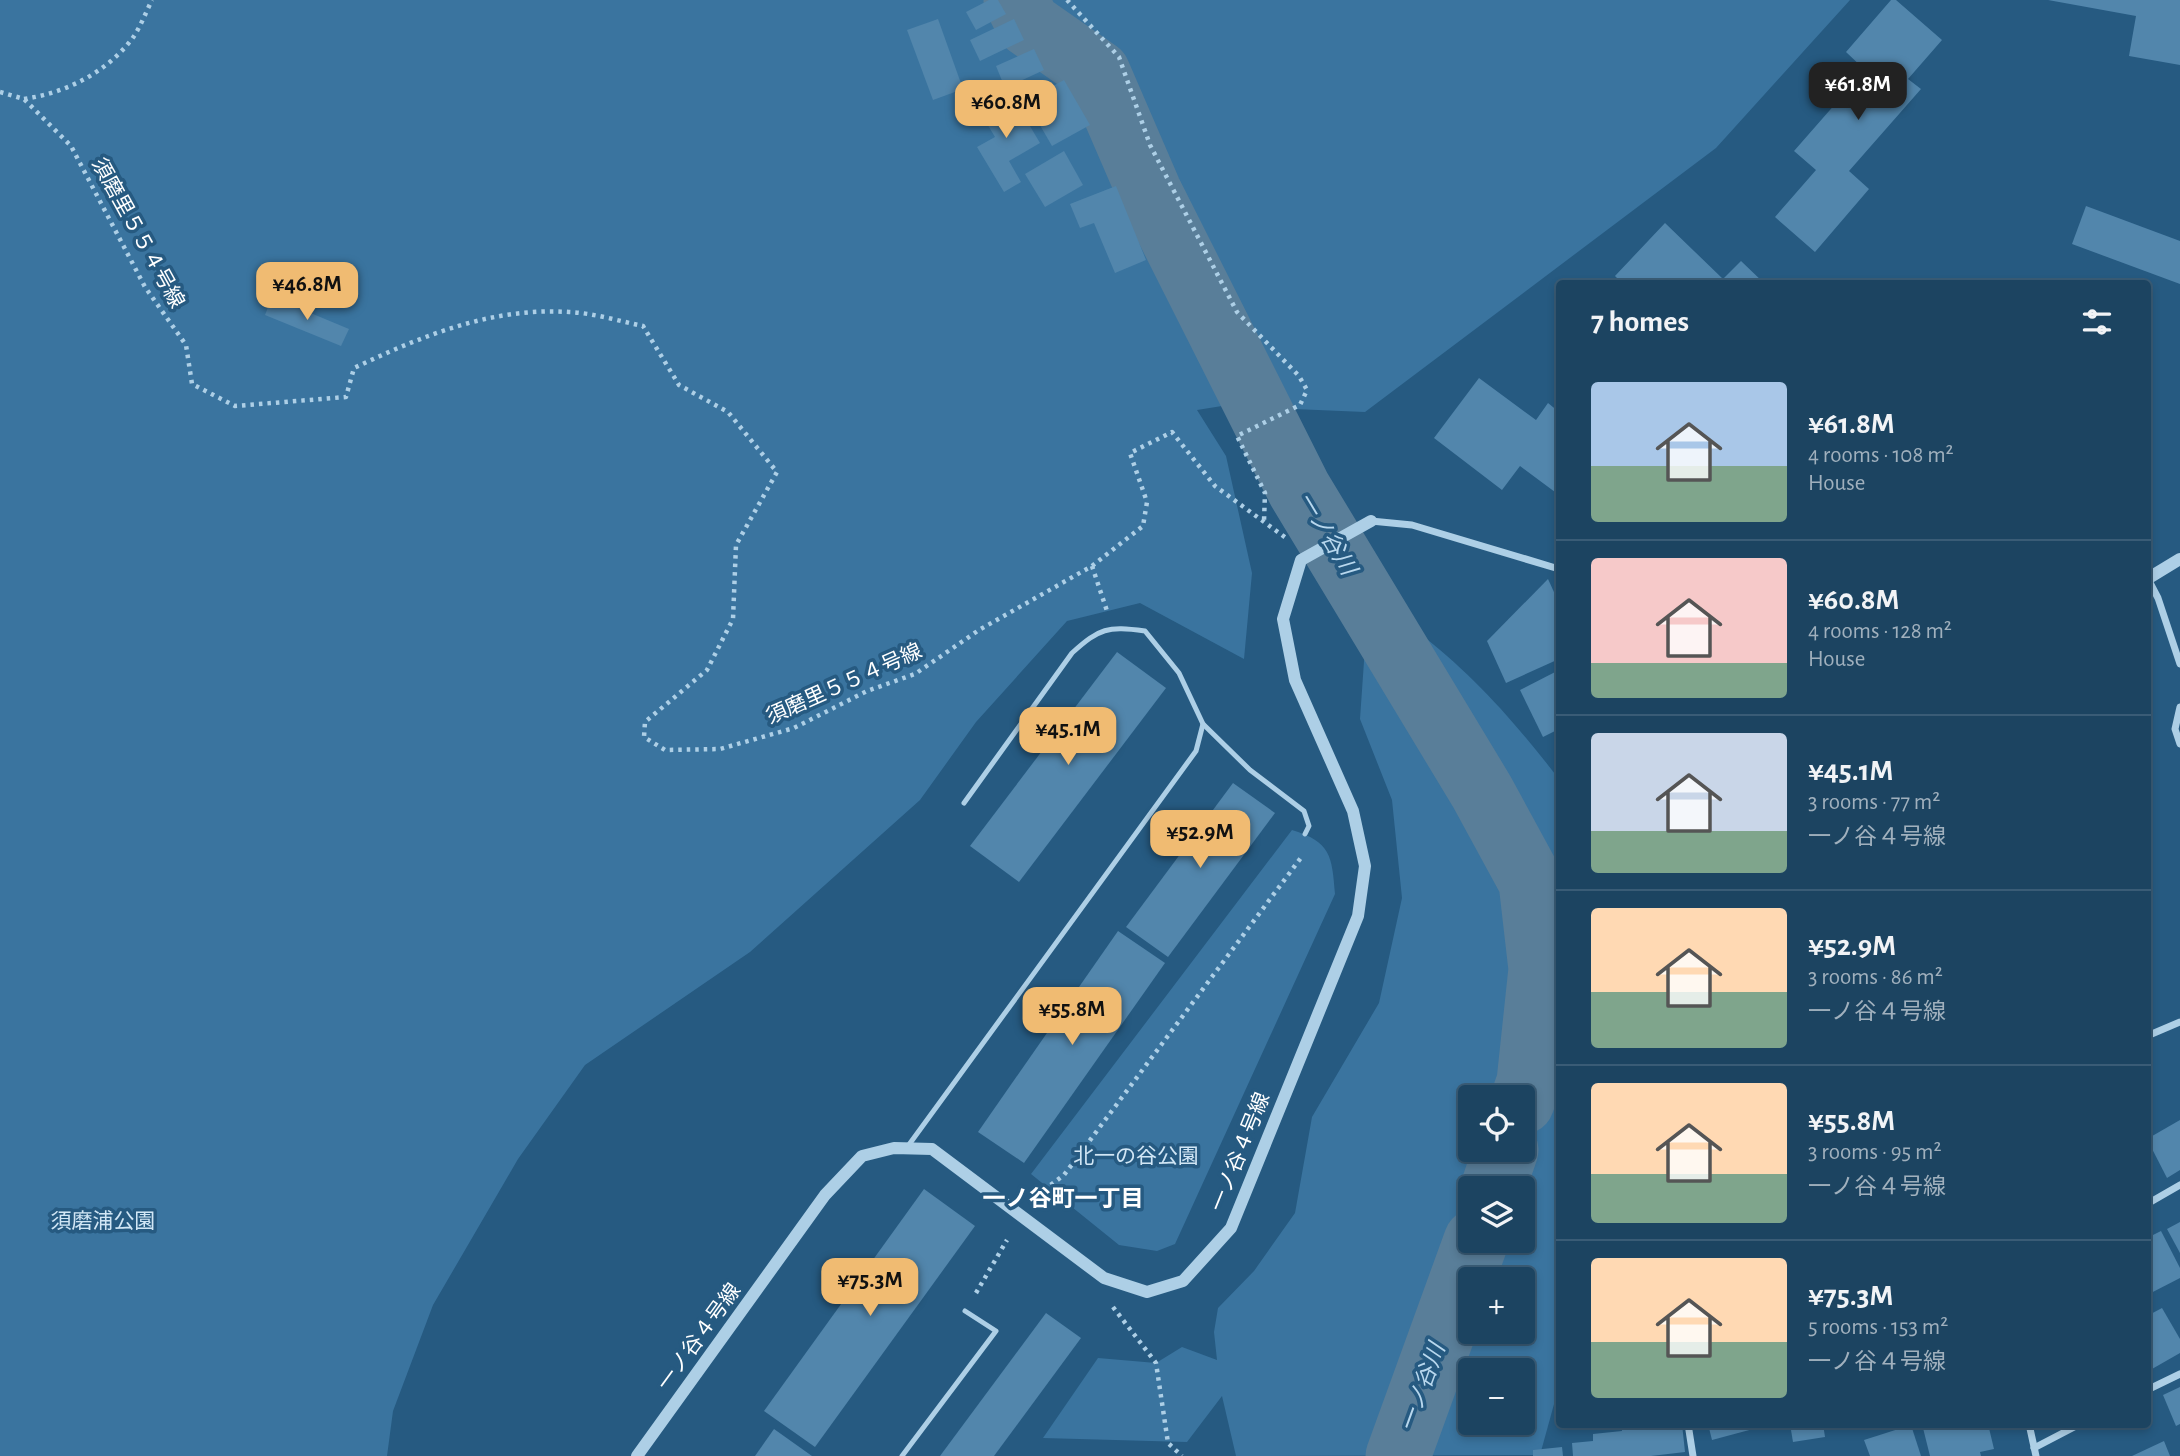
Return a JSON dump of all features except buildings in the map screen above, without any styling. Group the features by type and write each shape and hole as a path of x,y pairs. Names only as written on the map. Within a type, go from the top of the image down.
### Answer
{"street":[{"name":"一ノ谷４号線","path":"637,1456 825,1195 862,1156 906,1148 932,1149 1104,1278 1147,1292 1183,1282 1231,1227 1358,916 1365,866 1353,811 1295,680 1283,619 1301,561 1371,521"},
{"path":"1371,521 1412,525 1556,568"},
{"path":"2151,577 2180,559"},
{"path":"2151,585 2180,664"},
{"path":"2180,707 2175,729 2180,744"},
{"path":"2151,1034 2180,1022"},
{"path":"2151,1202 2180,1185"},
{"path":"2151,1388 2180,1374"},
{"path":"1689,1428 1693,1456"},
{"path":"2030,1428 2035,1452 2074,1428"}],"lane":[{"path":"964,803 1072,653 1094,634 1112,627 1145,631 1179,673 1203,724 1250,770 1304,811 1309,826 1305,834"},
{"path":"906,1148 1196,751 1203,724"},
{"path":"902,1456 996,1331 965,1311"}],"path":[{"path":"24,99 55,94 98,71 132,39 152,0"},
{"path":"1067,0 1119,57 1150,145 1237,312 1299,376 1307,390 1300,405 1237,436 1265,493 1264,522"},
{"name":"須磨里５５４号線","path":"0,92 24,99 71,146 145,286 186,345 192,384 235,406 346,397 354,368 417,338 496,314 570,312 643,326 679,386 728,412 777,472 736,545 733,619 707,670 645,722 644,737 665,750 720,749 794,728 867,691 915,674 979,630 1092,566 1143,526 1147,502 1130,453 1172,432 1214,486 1286,538"},
{"path":"1092,566 1112,627"},
{"path":"1037,1195 1064,1175 1296,865 1304,853 1305,834"},
{"path":"965,1311 1007,1240"},
{"path":"1112,1306 1156,1363 1168,1443 1182,1456"}],"green space":[{"name":"須磨浦公園","path":"0,0 1850,0 1716,148 1365,412 1222,406 1197,410 1226,456 1252,573 1244,659 1140,603 1067,621 976,722 920,800 750,952 585,1065 518,1159 433,1305 393,1411 387,1456 0,1456"},
{"path":"1414,629 1492,699 1556,775 1556,1397 1540,1455 1236,1456 1222,1396 1187,1442 1043,1438 1098,1358 1156,1363 1182,1347 1217,1360 1214,1332 1218,1308 1254,1271 1295,1213 1312,1117 1379,1003 1402,898 1392,800 1360,719 1365,647"},
{"name":"北一の谷公園","path":"1292,830 1315,840 1327,852 1335,894 1175,1244 1157,1251 1119,1245 1031,1174"}],"waterway":[{"name":"一ノ谷川","path":"1016,0 1028,24 1098,73 1149,191 1299,489 1482,792 1531,882 1541,969 1528,1085"},
{"name":"一ノ谷川","path":"1497,1176 1502,1162"},
{"name":"一ノ谷川","path":"1398,1456 1472,1253"}],"district":[{"name":"一ノ谷町一丁目","path":"1063,1199"}]}
